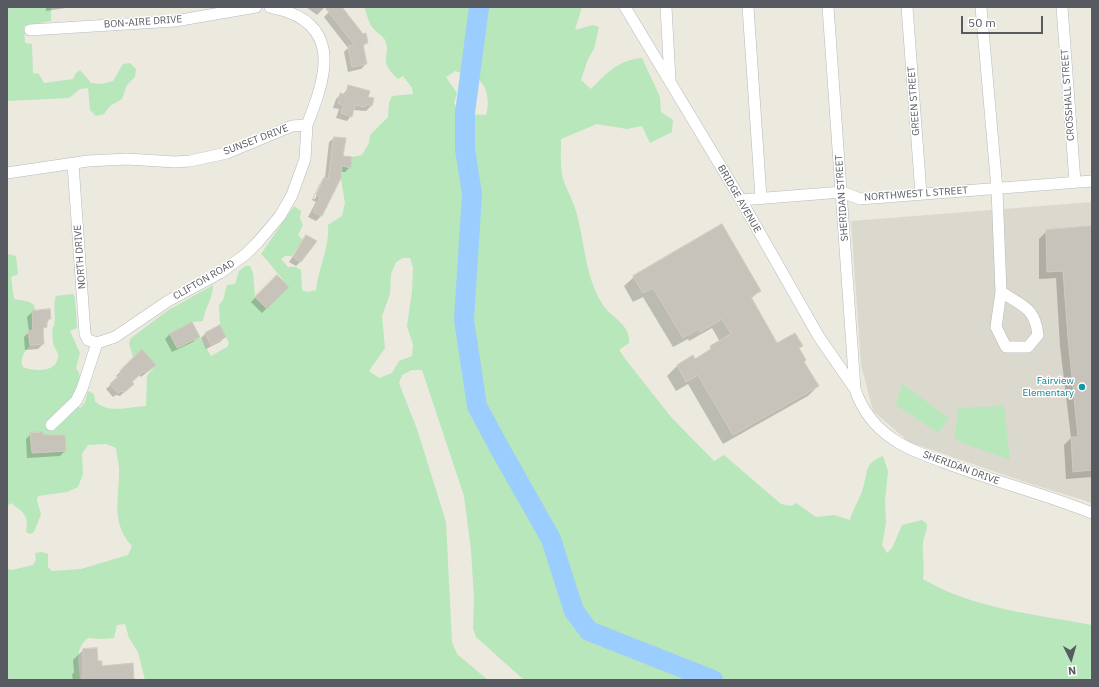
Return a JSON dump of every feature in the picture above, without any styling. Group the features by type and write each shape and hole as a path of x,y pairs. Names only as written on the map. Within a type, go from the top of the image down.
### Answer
{"street":[{"name":"BON-AIRE DRIVE","path":"30,30 175,21 256,7"},
{"path":"270,7 288,12 312,27 323,47 325,61 320,92 307,125"},
{"name":"BRIDGE AVENUE","path":"625,7 740,200 819,337 856,389"},
{"path":"666,7 670,83"},
{"path":"748,7 760,198"},
{"name":"SHERIDAN STREET","path":"828,7 856,389"},
{"name":"GREEN STREET","path":"907,7 921,194"},
{"path":"981,7 997,189 1002,292 996,327 1006,347 1028,347 1038,335 1032,312 1002,292"},
{"name":"CROSSHALL STREET","path":"1062,7 1075,182"},
{"name":"SUNSET DRIVE","path":"7,173 88,161 128,159 169,162 190,160 227,153 292,126 307,125"},
{"name":"CLIFTON ROAD","path":"97,343 115,337 168,301 220,273 246,254 258,242 280,216 292,194 305,159 307,125"},
{"name":"NORTH DRIVE","path":"73,164 85,334 88,340 97,343"},
{"name":"NORTHWEST L STREET","path":"740,200 842,192 860,199 1092,181"},
{"path":"51,425 76,401 82,389 97,343"},
{"name":"SHERIDAN DRIVE","path":"856,389 859,401 875,423 892,439 905,447 973,473 1068,503 1092,513"}],"shaded area":[{"path":"1092,202 1092,503 1022,481 909,442 873,411 861,365 851,221"}],"green space":[{"path":"7,7 51,7 51,21 24,26 25,43 32,44 33,73 39,74 44,83 73,79 76,73 80,70 91,83 102,84 113,81 123,64 130,63 136,69 135,77 127,85 122,99 110,106 104,114 96,116 90,110 88,88 80,89 69,98 7,101"},
{"path":"364,7 582,7 575,30 593,25 599,27 594,49 588,59 581,80 591,89 620,64 626,61 642,58 660,97 661,112 673,120 672,132 650,143 642,126 627,129 597,124 561,139 561,164 563,179 575,208 588,270 603,305 627,331 629,343 619,350 626,360 671,417 714,461 724,455 781,504 791,506 796,503 816,517 834,515 850,520 862,492 870,465 883,456 888,471 885,501 886,523 882,545 887,553 892,548 902,525 922,520 927,524 923,543 923,579 942,589 983,604 1027,614 1092,625 1092,680 524,680 476,637 473,628 474,599 471,550 464,496 422,370 412,370 402,375 399,383 417,429 446,522 452,642 457,654 488,680 145,680 138,652 129,638 125,624 117,625 114,638 88,638 84,642 78,657 80,680 7,680 7,569 12,570 33,565 36,560 35,553 42,552 48,554 48,567 52,571 81,569 128,555 132,546 121,530 119,521 117,504 119,469 116,448 106,444 88,445 82,454 83,474 78,487 67,492 38,496 37,501 41,514 34,532 30,534 26,532 27,522 22,512 11,503 7,506 7,254 16,256 18,274 11,277 14,299 33,304 35,310 32,311 33,330 28,331 30,345 22,358 23,367 34,370 45,370 55,365 58,354 53,344 52,330 55,322 56,296 73,294 75,298 77,328 70,331 80,353 76,368 79,372 80,380 71,400 80,408 85,402 88,391 94,394 95,401 100,405 112,409 146,406 147,376 156,365 142,349 133,357 129,343 131,338 167,311 213,285 212,294 203,321 192,322 170,334 177,348 200,337 211,356 227,347 229,343 220,325 219,305 223,300 227,285 235,284 239,271 245,266 250,266 253,273 255,297 267,309 289,287 261,254 294,206 301,211 300,218 303,225 298,235 303,240 292,256 285,256 281,259 288,267 296,267 301,270 302,290 308,292 316,290 326,249 328,225 342,216 345,203 341,179 342,166 351,168 352,157 362,155 369,143 370,135 388,117 389,103 392,96 413,94 412,88 403,76 398,79 388,67 386,63 387,46 385,40 373,29","holes":["455,71 474,77 483,85 488,100 486,115 461,114 454,103 457,93 446,77","403,258 410,258 413,268 412,291 407,326 413,345 412,356 399,361 392,373 379,378 369,371 385,348 382,316 390,294 391,274 396,262","43,432 43,435 65,435 66,451 32,453 30,433"]},
{"path":"902,384 949,418 938,433 896,405"},
{"path":"1004,406 1010,460 955,440 958,408"}],"building":[{"path":"325,7 342,7 363,34 366,33 368,43 363,44 367,64 352,67 348,46 354,45"},
{"path":"348,85 370,91 368,97 374,98 372,106 366,104 365,107 355,105 352,117 341,113 343,105 338,103 340,93 346,95"},
{"path":"334,137 346,138 343,156 352,157 351,168 342,166 341,178 322,216 313,212 320,197 316,195 324,177 328,179"},
{"path":"722,224 761,291 751,297 777,343 795,333 803,346 799,348 806,360 804,362 819,386 733,435 698,375 686,382 677,365 693,355 695,359 711,349 710,346 731,334 722,319 700,332 698,329 683,338 653,288 643,293 633,276"},
{"name":"Fairview Elementary","path":"1092,226 1092,470 1073,472 1071,437 1078,437 1063,271 1047,272 1046,230"},
{"path":"306,235 317,241 301,262 293,257"},
{"path":"277,275 289,287 267,309 255,297"},
{"path":"50,309 51,319 47,319 47,327 43,328 44,344 30,345 28,331 33,330 32,311"},
{"path":"192,322 200,337 177,348 170,334"},
{"path":"220,325 226,337 211,345 205,333"},
{"path":"142,349 156,365 146,373 144,371 132,382 134,384 125,392 121,391 118,393 110,384 122,373 120,371"},
{"path":"43,432 43,435 65,435 66,451 32,453 30,433"},
{"path":"97,648 98,661 102,661 102,666 133,663 134,680 83,680 83,649"}],"waterway":[{"path":"479,7 465,113 465,149 472,194 464,320 477,406 551,539 574,611 589,631 713,680"}],"place":[{"name":"Fairview Elementary","path":"1082,387"}]}
